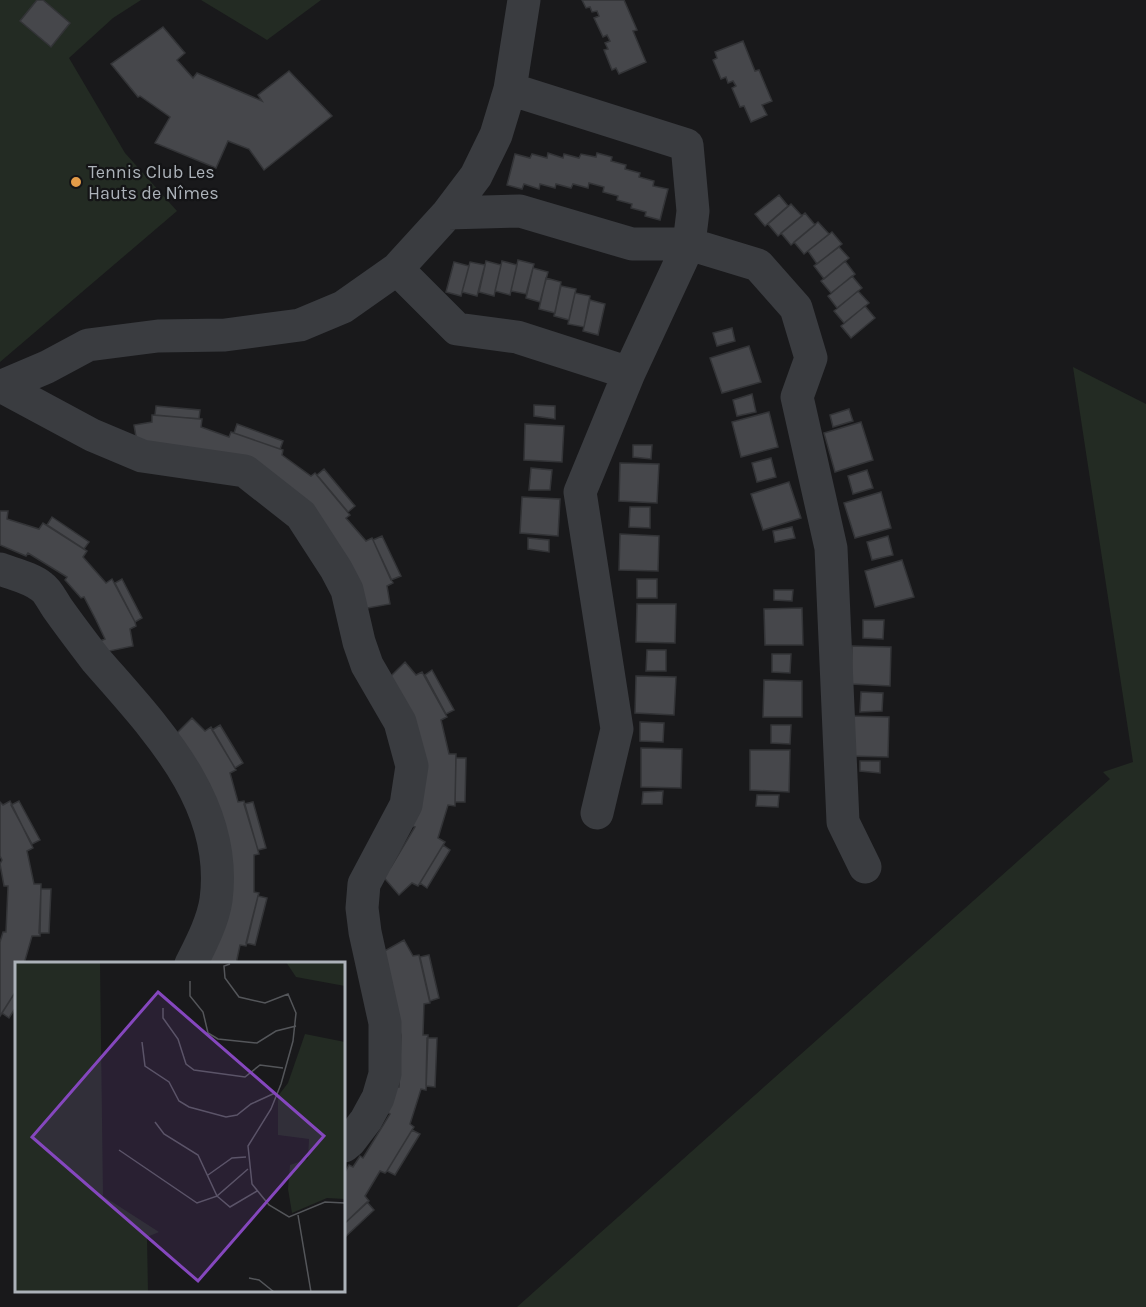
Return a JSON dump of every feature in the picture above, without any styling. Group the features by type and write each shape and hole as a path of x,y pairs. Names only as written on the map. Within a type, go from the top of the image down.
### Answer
{"street":[{"path":"0,386 47,367 88,345 158,336 225,335 300,325 343,307 397,269 448,213 476,176 496,135 510,89 524,0"},
{"path":"510,89 687,145 693,211 689,244 629,373 580,492 617,729 597,813"},
{"path":"448,213 520,212 632,244 689,244 758,265 796,308 811,358 796,397 831,548 843,822 865,867"},
{"path":"397,269 457,329 517,337 629,373"},
{"path":"0,386 92,435 142,456 245,471 301,515 347,590 359,642 367,665 399,722 412,766 406,805 364,884 362,908 365,932 385,1023 385,1074 378,1098 366,1120 345,1145"},
{"path":"0,568 43,587 85,647 142,712 182,764 208,816 218,867 216,902 202,942 192,962"}],"shaded area":[{"name":"Tennis Club Les Hauts de Nîmes","path":"0,0 141,0 113,18 69,58 125,153 177,211 0,362"},
{"path":"201,0 321,0 267,40"},
{"path":"1073,367 1146,404 1146,1307 517,1307 1110,779 1103,772 1133,762"}],"building":[{"path":"37,0 43,0 70,23 51,47 20,21"},
{"path":"582,0 624,0 637,30 633,31 646,62 619,74 616,68 612,70 604,50 608,49 605,43 610,41 607,35 603,37 594,18 599,16 597,11 592,12 590,7 586,8"},
{"path":"163,27 185,53 177,60 193,78 197,73 262,101 258,95 289,71 332,116 264,170 249,149 228,141 216,168 155,143 170,117 140,96 138,97 111,64"},
{"path":"743,41 755,71 759,70 772,101 762,105 767,115 751,122 744,106 740,107 732,88 736,86 733,81 728,83 726,77 721,79 713,60 717,58 715,52"},
{"path":"548,153 563,158 564,154 579,158 581,154 596,157 597,153 612,157 611,161 626,165 625,169 640,173 639,177 654,181 653,186 668,189 660,220 645,216 646,212 631,208 632,204 617,200 618,196 603,192 604,187 589,183 588,188 573,184 571,188 556,184 555,188 540,184 539,189 524,184 522,189 507,185 515,154 530,158 532,154 547,158"},
{"path":"779,195 788,206 765,226 755,214"},
{"path":"791,204 802,216 778,236 768,224"},
{"path":"805,213 815,225 791,245 781,233"},
{"path":"818,222 829,234 804,254 794,242"},
{"path":"832,232 842,244 817,264 808,251"},
{"path":"839,247 849,258 824,279 814,266"},
{"path":"518,260 534,264 526,294 511,291"},
{"path":"486,261 501,265 494,296 479,292"},
{"path":"502,261 517,265 510,295 495,291"},
{"path":"845,261 855,274 831,293 821,281"},
{"path":"454,262 469,266 461,296 446,292"},
{"path":"470,262 485,265 477,296 462,292"},
{"path":"533,268 548,272 540,302 526,298"},
{"path":"852,276 862,288 837,308 828,296"},
{"path":"546,278 561,282 555,313 539,309"},
{"path":"561,286 576,289 569,320 554,316"},
{"path":"858,291 869,303 844,323 834,311"},
{"path":"575,293 590,296 584,327 568,324"},
{"path":"590,300 605,304 598,335 583,331"},
{"path":"865,306 875,318 851,338 841,326"},
{"path":"732,328 735,341 717,346 713,333"},
{"path":"749,346 761,382 722,393 710,358"},
{"path":"752,394 756,412 737,416 733,400"},
{"path":"534,405 555,406 555,419 534,416"},
{"path":"156,406 200,410 199,419 155,415"},
{"path":"849,409 853,421 833,427 830,415"},
{"path":"769,412 778,447 741,457 732,422"},
{"path":"152,415 202,419 201,427 229,437 231,432 283,450 282,455 311,476 315,473 350,515 346,518 366,541 372,538 393,583 387,586 390,604 362,609 248,467 139,454 134,425 152,422"},
{"path":"861,422 873,460 835,472 824,433"},
{"path":"237,424 283,441 280,449 234,433"},
{"path":"525,424 564,426 562,462 524,460"},
{"path":"633,445 652,445 651,459 633,457"},
{"path":"771,458 776,477 757,482 752,463"},
{"path":"620,463 659,464 657,503 619,501"},
{"path":"531,468 552,470 550,490 529,490"},
{"path":"324,469 355,506 348,512 317,475"},
{"path":"867,470 873,488 853,494 848,476"},
{"path":"789,482 801,518 763,530 751,494"},
{"path":"881,492 891,528 855,538 844,503"},
{"path":"522,497 560,499 558,536 520,533"},
{"path":"630,507 650,507 650,528 629,527"},
{"path":"0,511 8,511 7,519 39,529 43,523 87,551 83,557 106,583 112,579 135,622 136,626 130,629 133,646 105,652 100,641 105,639 96,620 84,597 81,598 65,580 67,577 28,553 26,556 0,545"},
{"path":"52,517 89,542 84,549 47,525"},
{"path":"792,527 795,538 775,542 773,531"},
{"path":"620,534 659,536 658,571 619,570"},
{"path":"382,536 401,576 391,580 373,540"},
{"path":"888,536 893,555 872,560 867,542"},
{"path":"528,538 549,540 549,552 528,549"},
{"path":"902,560 914,597 875,607 865,571"},
{"path":"122,579 142,618 135,622 115,583"},
{"path":"637,579 657,579 657,598 637,598"},
{"path":"774,590 793,590 792,601 774,600"},
{"path":"637,604 676,604 675,643 636,642"},
{"path":"802,608 803,645 765,645 764,609"},
{"path":"863,620 884,620 883,639 863,638"},
{"path":"852,646 891,647 890,686 851,684"},
{"path":"647,650 666,650 666,671 646,671"},
{"path":"772,654 791,654 790,673 772,672"},
{"path":"405,662 416,675 422,672 447,717 441,720 449,754 456,754 455,806 448,805 438,838 445,842 420,883 418,886 412,883 399,895 380,873 391,867 415,827 412,826 391,676"},
{"path":"432,670 454,710 446,714 425,675"},
{"path":"636,676 676,677 674,715 635,713"},
{"path":"764,680 802,681 802,717 763,717"},
{"path":"861,692 883,693 882,711 860,712"},
{"path":"850,716 889,717 888,757 849,756"},
{"path":"192,718 205,731 211,727 236,770 230,773 238,802 244,801 259,854 254,855 254,892 259,893 246,946 240,945 236,962 210,962 232,888 171,739"},
{"path":"640,722 664,723 663,742 640,741"},
{"path":"220,725 243,763 235,768 212,730"},
{"path":"771,725 791,725 790,744 771,743"},
{"path":"641,748 682,749 681,788 641,787"},
{"path":"750,750 790,750 789,792 750,790"},
{"path":"456,758 466,758 465,802 455,802"},
{"path":"860,761 880,761 880,773 860,771"},
{"path":"663,791 662,804 642,804 643,792"},
{"path":"757,795 779,795 778,807 756,806"},
{"path":"10,801 33,848 27,851 34,884 41,884 40,936 32,936 25,962 15,962 15,993 0,1016 0,942 3,932 6,932 8,886 4,886 0,864 2,860 0,856 0,802 3,805"},
{"path":"19,801 40,840 32,844 11,805"},
{"path":"253,802 266,848 258,850 244,804"},
{"path":"443,845 450,850 427,888 420,883"},
{"path":"41,889 51,889 49,933 39,933"},
{"path":"258,896 267,898 255,945 246,943"},
{"path":"404,940 413,956 419,955 430,1003 424,1004 423,1035 428,1035 426,1090 421,1089 410,1124 414,1127 387,1171 385,1173 380,1171 365,1196 369,1201 345,1223 345,1172 349,1165 353,1167 360,1156 363,1158 390,1114 387,1112 395,1087 399,1087 401,1035 379,954"},
{"path":"429,955 439,998 430,1001 420,957"},
{"path":"15,993 15,1009 9,1018 2,1013"},
{"path":"427,1038 437,1038 435,1087 426,1086"},
{"path":"412,1130 420,1134 395,1175 387,1171"},
{"path":"367,1202 374,1210 345,1237 345,1223"}],"place":[{"name":"Tennis Club Les Hauts de Nîmes","path":"76,182"}]}
